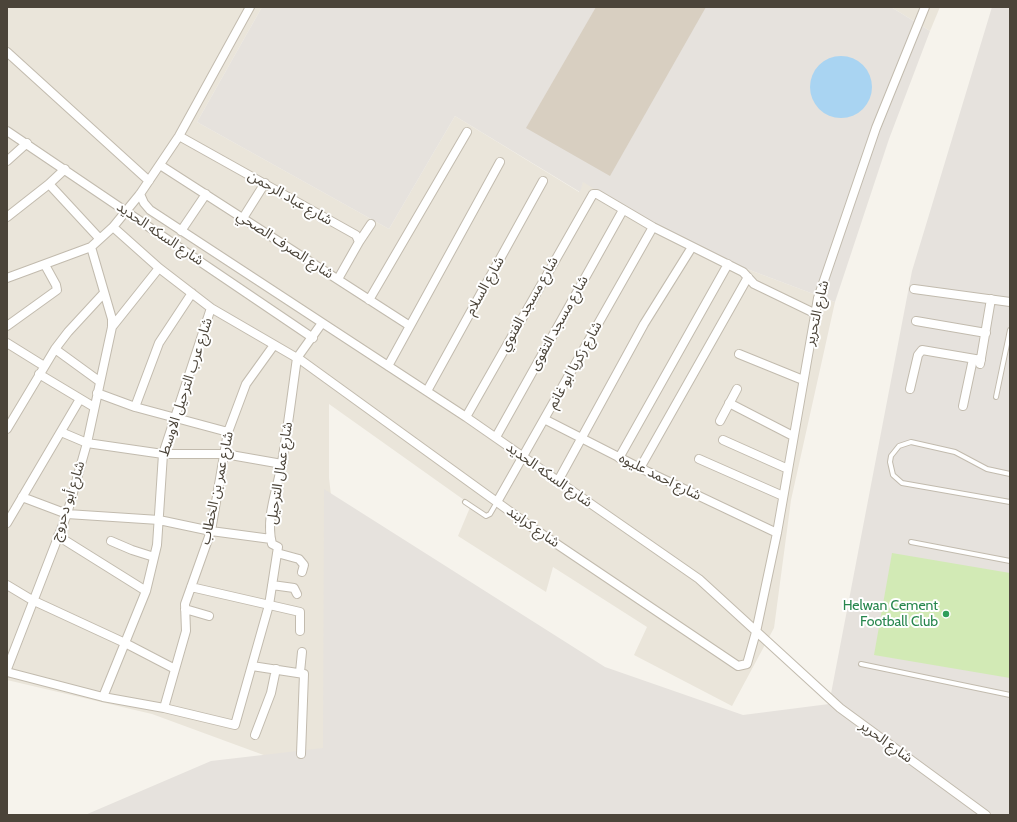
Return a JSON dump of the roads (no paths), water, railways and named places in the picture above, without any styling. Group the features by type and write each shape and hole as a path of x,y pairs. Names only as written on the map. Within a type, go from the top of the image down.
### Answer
{"street":[{"path":"7,278 91,247 99,238 113,227 140,194 179,136 250,7"},
{"name":"شارع التحرير","path":"756,632 777,533 814,313 822,284 876,128 925,7"},
{"path":"7,52 149,181"},
{"name":"شارع السكه الحديد","path":"7,130 127,210 313,338"},
{"path":"370,300 467,132"},
{"name":"شارع عباد الرحمن","path":"179,136 265,183 356,236 359,242"},
{"path":"7,161 27,143"},
{"path":"388,366 500,162"},
{"name":"شارع الصرف الصحي","path":"160,165 410,326"},
{"path":"7,217 49,184 65,168"},
{"name":"شارع السلام","path":"426,391 543,181"},
{"path":"243,218 265,183"},
{"path":"49,184 99,238"},
{"name":"شارع السكه الحديد","path":"140,194 144,203 150,210 496,437 699,579 765,641"},
{"path":"181,230 206,194"},
{"name":"شارع مسجد الفتوي","path":"466,417 590,196 594,194 623,210"},
{"path":"623,210 653,227 743,272 754,284 814,313"},
{"name":"شارع مسجد التقوى","path":"496,437 623,210"},
{"path":"338,279 371,224"},
{"name":"شارع السكه الحديد","path":"113,227 159,268 212,308 298,358"},
{"name":"شارع زكريا ابو غانم","path":"497,502 653,227"},
{"name":"شارع أبو دحروج","path":"7,670 32,600 67,514 87,442 99,381 112,327 112,319 91,247"},
{"path":"558,481 644,324 692,247"},
{"path":"619,458 728,264"},
{"path":"7,326 57,290 56,285 45,265"},
{"name":"شارع أبو دحروج","path":"112,327 159,268"},
{"path":"640,468 748,276"},
{"path":"914,289 1010,302"},
{"path":"7,429 55,349 68,332 104,293"},
{"path":"135,407 159,343 192,293"},
{"path":"964,406 986,333 991,299"},
{"name":"شارع عرب الترحيل الاوسط","path":"103,697 146,591 154,557 159,520 163,454 212,308"},
{"path":"916,321 986,333"},
{"path":"298,358 322,323"},
{"path":"7,343 44,366"},
{"name":"شارع عمر بن الخطاب","path":"164,708 186,631 185,609 210,531 228,432 246,384 274,345"},
{"path":"55,349 99,381"},
{"path":"910,389 918,355 922,350 978,361"},
{"path":"739,354 803,380"},
{"name":"شارع عمال الترحيل","path":"277,553 278,546 272,544 271,538 271,510 282,464 298,358"},
{"name":"شارع كرابند","path":"298,358 530,526 738,666 743,666 749,660 756,632"},
{"path":"39,374 94,407"},
{"path":"720,420 737,389"},
{"path":"97,393 135,407 228,432"},
{"path":"7,523 80,399"},
{"path":"729,403 793,436"},
{"name":"شارع احمد عليوه","path":"544,419 619,458 777,533"},
{"path":"61,432 87,442 163,454 225,454 282,464"},
{"path":"723,440 788,469"},
{"path":"699,459 783,496"},
{"path":"22,497 67,514 159,520 210,531 271,538"},
{"path":"58,536 146,591"},
{"path":"111,541 154,557"},
{"path":"7,670 103,697 164,708 234,725 236,723 269,605 277,553 299,559 304,565 302,572"},
{"path":"7,585 32,600 125,643 175,669"},
{"path":"272,585 294,588 297,594"},
{"path":"191,587 301,612 300,631"},
{"path":"185,609 209,616"},
{"name":"شارع الحرير","path":"765,641 840,708 986,815"},
{"path":"300,672 302,652"},
{"path":"252,666 300,672 305,676 301,754"},
{"path":"255,735 272,693 276,669"}],"lane":[{"path":"996,397 1010,330"},
{"path":"1010,474 987,469 955,452 911,442 899,446 894,450 890,462 893,475 902,483 1010,502"},
{"path":"465,502 486,516 490,514 497,502"},
{"path":"912,542 1010,561"},
{"path":"861,664 1010,695"}],"water":[{"path":"841,56 853,59 863,65 869,75 872,87 869,99 863,109 853,115 841,118 829,115 819,109 813,99 810,87 813,75 819,65 829,59"}],"place":[{"name":"Helwan Cement Football Club","path":"946,614"}]}
